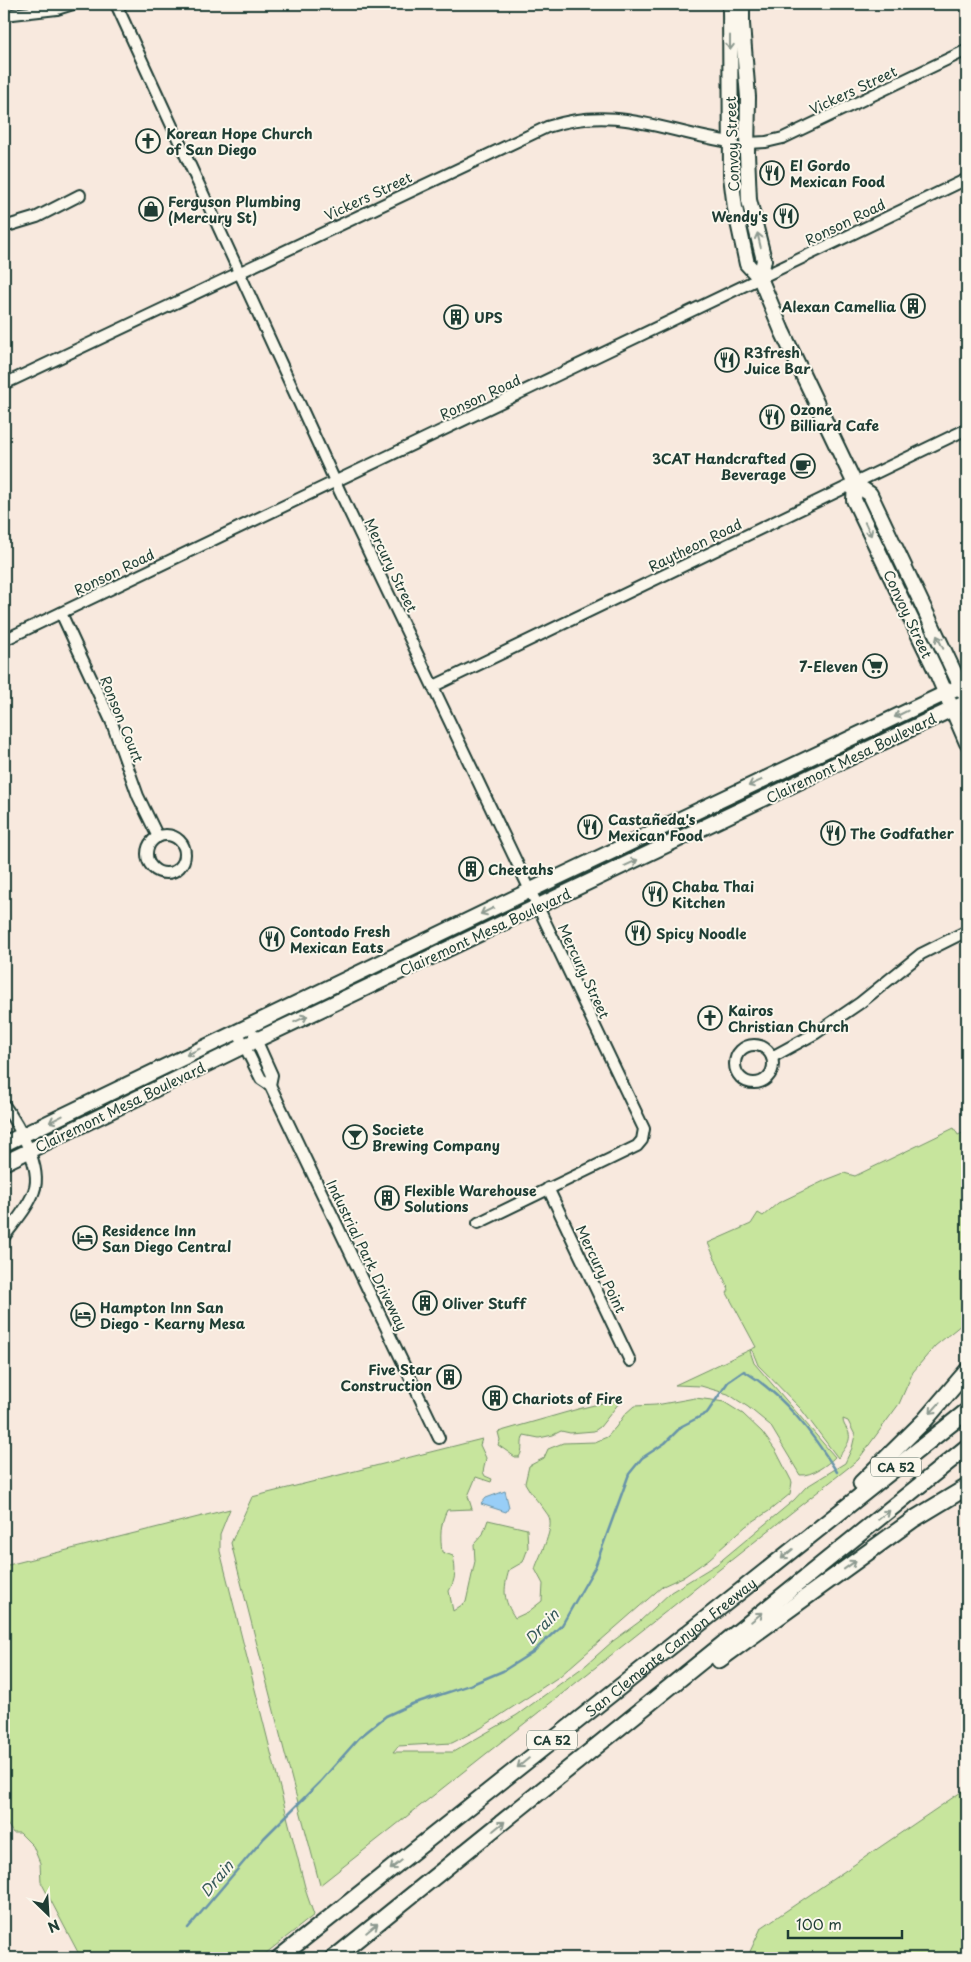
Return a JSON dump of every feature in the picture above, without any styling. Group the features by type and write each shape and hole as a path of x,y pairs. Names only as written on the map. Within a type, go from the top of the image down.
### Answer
{"highway":[{"path":"825,1522 835,1508 925,1420 967,1371"},
{"name":"San Clemente Canyon Freeway","path":"279,1958 967,1411"},
{"name":"CA 52","path":"334,1958 967,1447"},
{"path":"610,1735 696,1677 914,1519 967,1487"}],"main road":[{"name":"Convoy Street","path":"730,4 733,194 747,264 760,278 782,331 855,484 854,500 946,693 967,743"},
{"name":"Convoy Street","path":"742,4 748,97 750,200 764,260 760,278"},
{"path":"731,82 737,91 739,134 743,140 748,142"},
{"path":"731,142 738,152 750,200"},
{"name":"Convoy Street","path":"855,484 870,494 964,684 967,701"},
{"name":"Clairemont Mesa Boulevard","path":"4,1144 964,684"},
{"name":"Clairemont Mesa Boulevard","path":"4,1163 250,1043 539,907 967,701"}],"street":[{"path":"4,15 57,9 73,4"},
{"name":"Mercury Street","path":"116,4 335,481 644,1129 644,1135 637,1146 548,1188"},
{"name":"Vickers Street","path":"748,142 766,142 783,138 967,50"},
{"name":"Vickers Street","path":"4,384 559,123 592,118 608,118 643,122 731,142"},
{"name":"Ronson Road","path":"4,640 967,179"},
{"path":"4,227 37,217 80,195"},
{"name":"Raytheon Road","path":"434,686 967,429"},
{"name":"Ronson Court","path":"60,613 112,723 138,796 158,837"},
{"path":"772,1057 816,1033 860,1003 921,954 967,932"},
{"name":"Industrial Park Driveway","path":"243,1028 250,1043 272,1075 270,1085 439,1438"},
{"path":"4,1106 12,1116 30,1151 35,1167 35,1190 27,1206 4,1237"},
{"path":"478,1223 548,1188"},
{"name":"Mercury Point","path":"548,1188 630,1361"}],"green space":[{"path":"954,1128 958,1135 967,1131 967,1320 935,1346 913,1372 899,1404 858,1460 320,1885 231,1543 252,1497 482,1439 480,1445 486,1458 483,1472 485,1476 492,1479 491,1482 476,1477 468,1496 472,1509 447,1510 442,1525 442,1552 453,1556 455,1566 455,1574 449,1591 453,1611 466,1602 475,1561 474,1544 483,1534 488,1520 527,1529 528,1548 523,1562 509,1570 505,1589 506,1600 515,1618 528,1612 542,1601 543,1584 535,1569 546,1542 550,1520 525,1483 529,1466 544,1458 548,1449 563,1443 595,1442 607,1437 625,1414 634,1406 656,1405 695,1398 724,1402 743,1414 762,1432 776,1451 792,1482 790,1494 746,1526 709,1559 685,1576 663,1586 560,1676 481,1728 452,1743 398,1746 393,1752 453,1752 517,1715 586,1665 613,1641 639,1622 671,1592 717,1564 794,1500 806,1487 845,1463 852,1448 855,1435 848,1421 843,1419 849,1435 848,1442 838,1458 801,1409 758,1365 752,1350 750,1351 754,1363 835,1457 819,1469 809,1474 800,1475 770,1425 728,1394 701,1386 675,1385 756,1347 727,1293 729,1290 708,1243 751,1224 758,1213 763,1216 778,1203 826,1180 844,1173 855,1176"},
{"path":"623,1398 600,1427 594,1431 570,1433 561,1431 539,1438 524,1435 519,1457 515,1457 498,1445 500,1440 498,1432"},
{"path":"230,1509 220,1534 220,1551 307,1895 314,1915 260,1958 81,1958 41,1882 40,1863 33,1846 20,1833 13,1833 4,1819 4,1566"},
{"path":"964,1790 967,1793 967,1958 747,1958 761,1928"}],"water":[{"path":"505,1491 509,1507 506,1512 481,1504 486,1498"}],"waterway":[{"name":"Drain","path":"188,1928 264,1838 320,1782 359,1738 386,1716 412,1704 470,1685 503,1671 533,1652 562,1625 595,1567 629,1474 642,1458 665,1443 682,1426 707,1413 728,1382 744,1371 772,1392 785,1403 808,1430 837,1472"}],"place":[{"name":"Korean Hope Church of San Diego","path":"148,141"},
{"name":"El Gordo Mexican Food","path":"772,173"},
{"name":"Ferguson Plumbing (Mercury St)","path":"151,209"},
{"name":"Wendy's","path":"786,216"},
{"name":"Alexan Camellia","path":"913,306"},
{"name":"UPS","path":"456,317"},
{"name":"R3fresh Juice Bar","path":"727,360"},
{"name":"Ozone Billiard Cafe","path":"772,417"},
{"name":"3CAT Handcrafted Beverage","path":"803,466"},
{"name":"7-Eleven","path":"875,666"},
{"name":"Castañeda's Mexican Food","path":"590,827"},
{"name":"The Godfather","path":"833,833"},
{"name":"Cheetahs","path":"471,869"},
{"name":"Chaba Thai Kitchen","path":"655,894"},
{"name":"Spicy Noodle","path":"638,933"},
{"name":"Contodo Fresh Mexican Eats","path":"272,939"},
{"name":"Kairos Christian Church","path":"710,1018"},
{"name":"Societe Brewing Company","path":"355,1137"},
{"name":"Flexible Warehouse Solutions","path":"387,1198"},
{"name":"Residence Inn San Diego Central","path":"85,1238"},
{"name":"Oliver Stuff","path":"425,1303"},
{"name":"Hampton Inn San Diego - Kearny Mesa","path":"83,1315"},
{"name":"Five Star Construction","path":"449,1377"},
{"name":"Chariots of Fire","path":"495,1398"}]}
